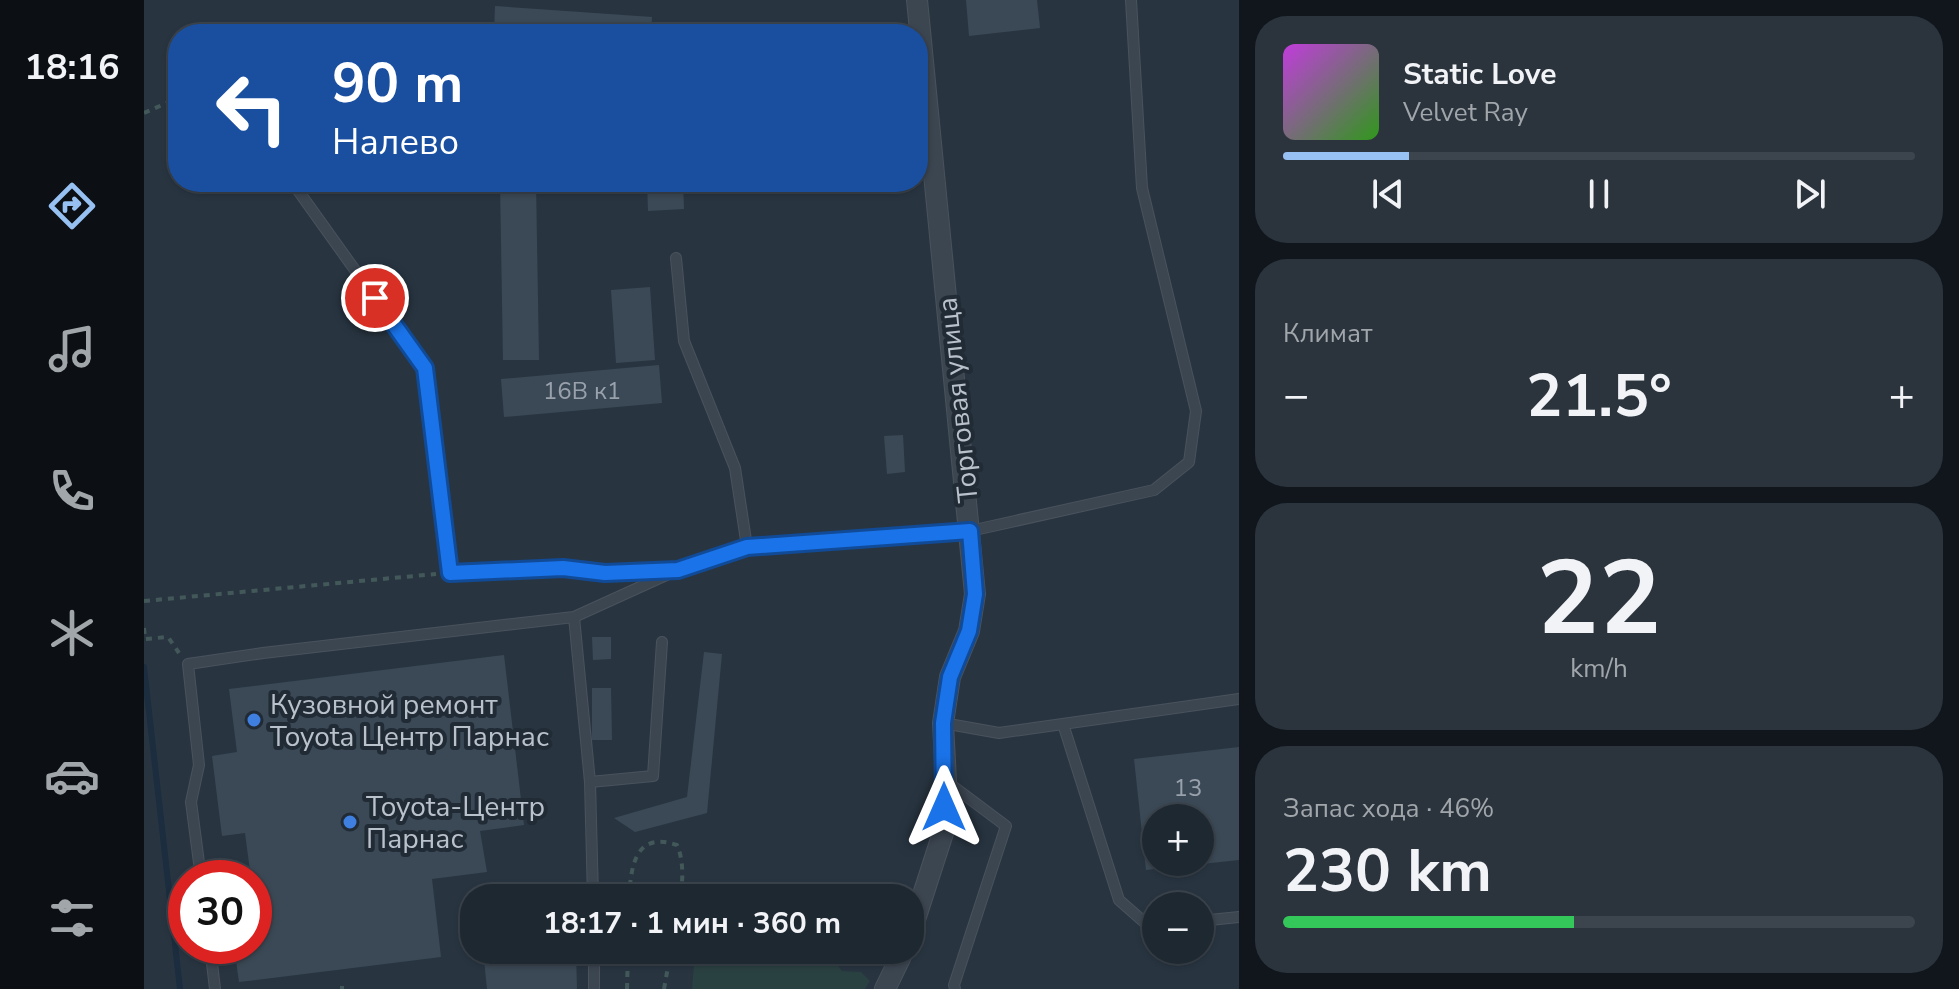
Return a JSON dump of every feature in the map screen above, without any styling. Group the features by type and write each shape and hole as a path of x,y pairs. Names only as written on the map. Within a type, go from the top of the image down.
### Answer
{"street":[{"name":"Торговая улица","path":"917,0 919,24"},
{"name":"Торговая улица","path":"924,892 943,833 946,781 943,723 950,677 969,631 975,594 928,110"},
{"path":"885,989 897,964"}],"lane":[{"path":"199,860 191,802 199,765 188,664 574,617 678,570 747,547 970,531 1154,490 1189,462 1196,411 1142,188 1131,0"},
{"path":"299,192 425,368 450,573 563,568 605,573 678,570"},
{"path":"676,258 684,341 735,468 747,547"},
{"path":"574,617 590,782 593,884"},
{"path":"590,782 653,776 662,642"},
{"path":"943,723 999,733 1239,699"},
{"path":"1063,724 1119,900 1142,920"},
{"path":"946,781 1006,826 955,989"},
{"path":"1214,920 1239,917"},
{"path":"212,964 215,989"},
{"path":"594,964 594,989"}],"path":[{"path":"144,113 168,102"},
{"path":"144,601 450,573"},
{"path":"144,628 145,639 168,637 188,664"},
{"path":"630,884 636,855 647,844 664,840 677,845 680,852 682,884"},
{"path":"627,989 628,964"},
{"path":"664,989 668,964"}],"green space":[{"path":"694,964 837,964 842,971 861,972 870,981 865,989 692,989"}],"building":[{"path":"966,0 1037,0 1040,28 969,36"},
{"path":"495,6 652,17 652,24 494,24"},
{"path":"500,192 536,192 539,360 503,360"},
{"path":"647,192 683,192 684,209 648,211"},
{"path":"650,287 655,360 616,363 611,290"},
{"path":"659,365 662,403 504,417 501,379"},
{"path":"903,435 905,472 887,474 884,436"},
{"path":"592,637 611,637 611,659 593,660"},
{"path":"704,652 722,654 707,813 635,832 614,818 687,797"},
{"name":"Toyota-Центр Парнас","path":"504,655 524,825 480,831 487,872 432,879 441,957 239,982 236,964 272,964 272,860 249,860 245,833 222,836 212,756 237,752 229,689"},
{"path":"592,688 611,688 612,740 592,740"},
{"path":"1239,747 1239,860 1214,863 1214,804 1142,804 1142,833 1134,759"},
{"path":"484,964 576,964 577,989 487,989"}],"waterway":[{"path":"144,667 180,989"}],"place":[{"name":"Кузовной ремонт Toyota Центр Парнас","path":"254,720"},
{"name":"Toyota-Центр Парнас","path":"350,822"}],"route":[{"path":"375,298 425,368 450,573 563,568 605,573 678,570 747,547 970,531 975,594 969,631 950,677 943,723 944,807"}]}
